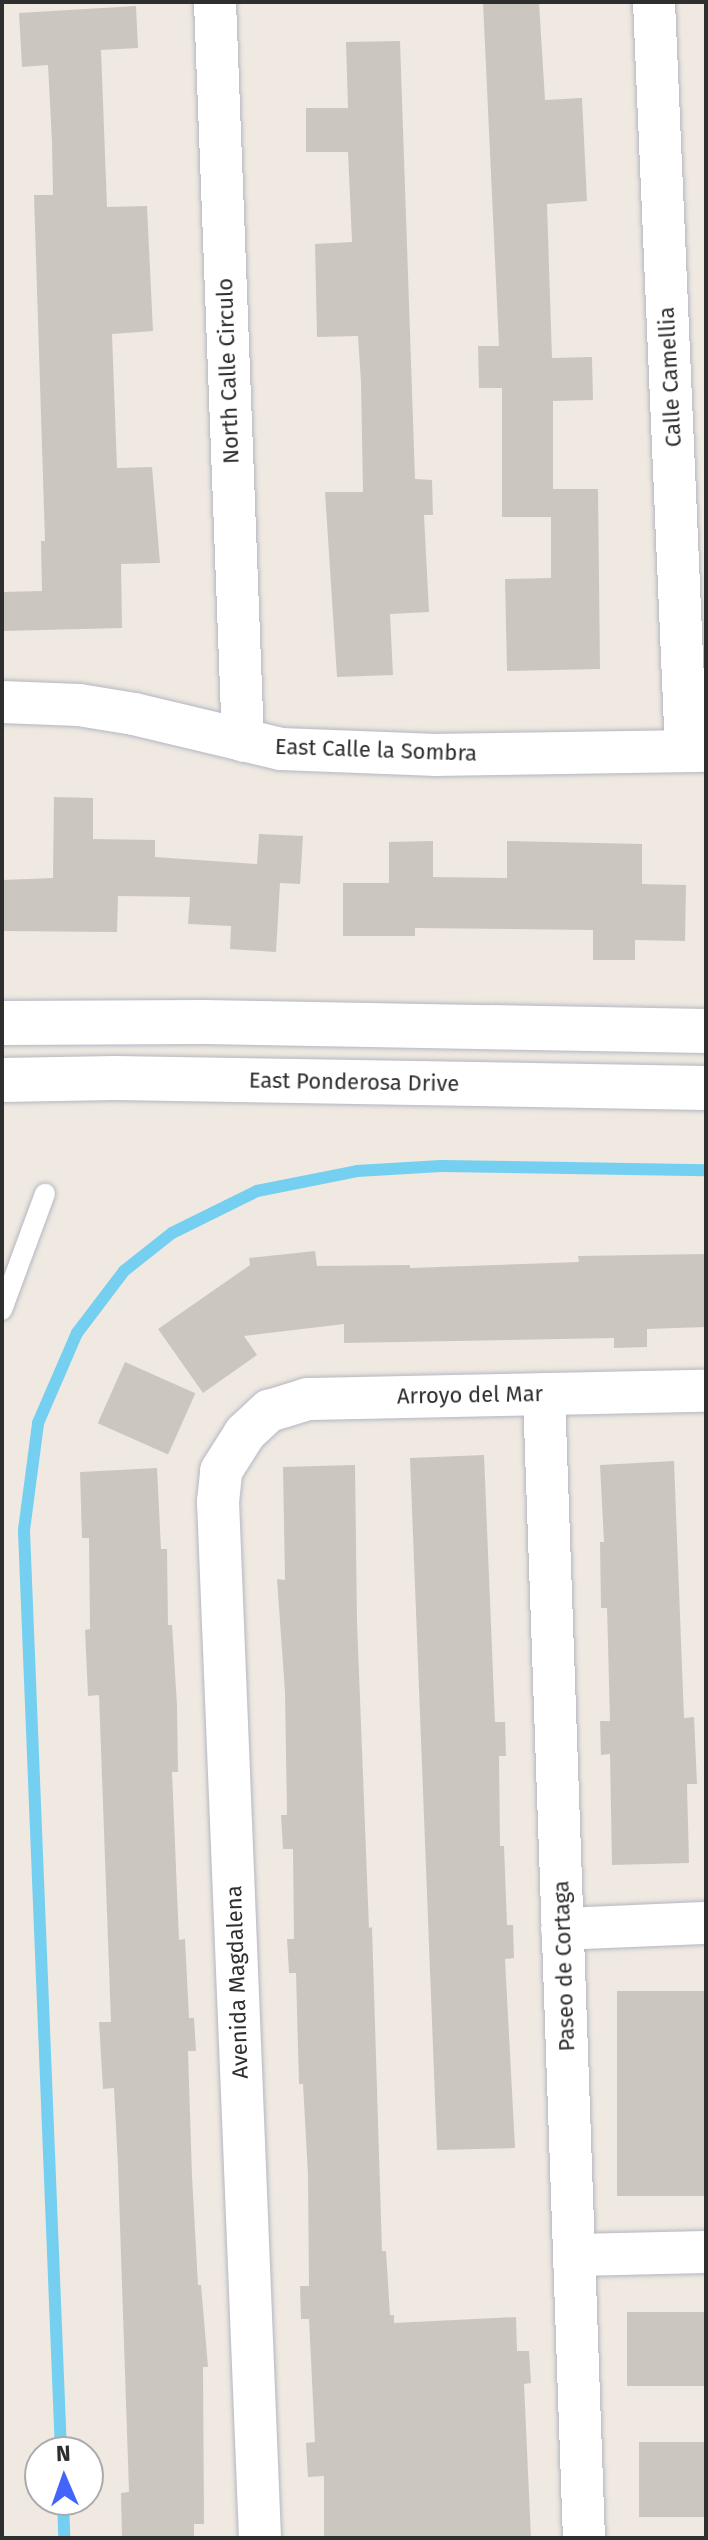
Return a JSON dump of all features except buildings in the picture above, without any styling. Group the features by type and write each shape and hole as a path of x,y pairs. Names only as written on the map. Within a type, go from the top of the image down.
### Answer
{"main road":[{"path":"2,1023 204,1022 706,1031"},
{"name":"East Ponderosa Drive","path":"2,1080 115,1078 706,1088"}],"street":[{"name":"North Calle Circulo","path":"215,2 243,740"},
{"name":"Calle Camellia","path":"654,2 696,751"},
{"name":"East Calle la Sombra","path":"2,702 79,705 281,749 437,755 696,751"},
{"name":"Arroyo del Mar","path":"245,1433 269,1411 308,1399 706,1391"},
{"name":"Paseo de Cortaga","path":"544,1394 584,2538"},
{"name":"Avenida Magdalena","path":"245,1433 221,1471 218,1502 260,2538"},
{"path":"562,1929 706,1923"},
{"path":"575,2255 706,2252"}],"lane":[{"path":"2,1310 45,1194"}],"waterway":[{"path":"60,2436 24,1530 38,1423 77,1333 124,1271 172,1233 257,1191 357,1171 441,1166 706,1170"},
{"path":"63,2516 64,2538"}]}
